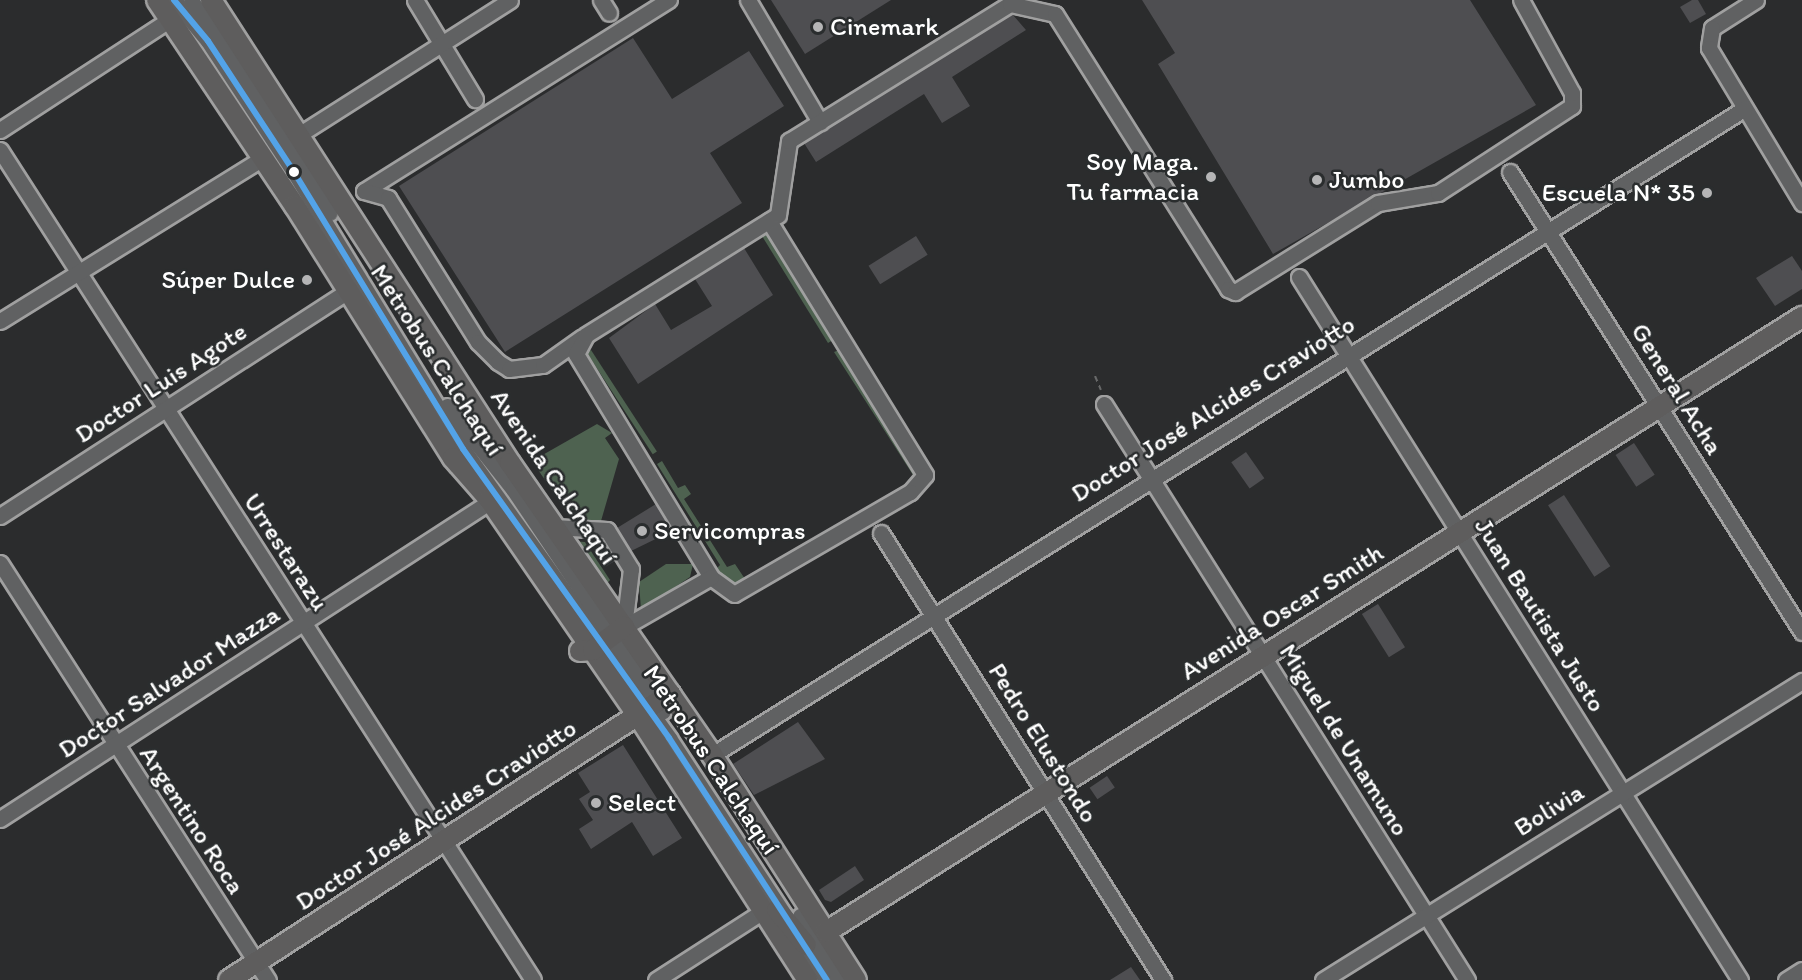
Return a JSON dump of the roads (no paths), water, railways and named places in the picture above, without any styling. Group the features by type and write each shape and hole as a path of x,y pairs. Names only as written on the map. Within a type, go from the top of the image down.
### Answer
{"main road":[{"name":"Avenida Calchaquí","path":"157,0 256,162 348,291 453,458 608,639 654,705 698,808 763,911 810,943 856,980"},
{"name":"Avenida Calchaquí","path":"211,0 553,527 608,639 654,705 711,754 810,943 808,980"},
{"name":"Avenida Oscar Smith","path":"810,943 1802,316"},
{"path":"453,458 477,510 576,647 608,639"},
{"name":"Doctor José Alcides Craviotto","path":"230,980 654,705"},
{"path":"698,808 810,943"}],"street":[{"name":"Metrobus Calchaquí","path":"174,0 208,41 288,163 463,449 608,639"},
{"name":"Metrobus Calchaquí","path":"191,0 304,167 358,267 450,411 513,489 608,639"},
{"path":"415,0 475,99"},
{"path":"300,134 510,0"},
{"path":"669,0 364,191 388,198 478,342 498,362 509,369 543,365 586,335 778,215 789,141 1010,4 1055,14 1224,282 1231,291 1240,290 1378,203 1438,193 1567,112 1572,93 1521,0"},
{"path":"748,0 820,122"},
{"path":"1756,0 1707,36 1744,109 1802,203"},
{"path":"0,130 169,20"},
{"name":"Doctor José Alcides Craviotto","path":"711,754 934,617 1744,109"},
{"name":"Urrestarazu","path":"0,150 163,410 304,623 533,980"},
{"path":"0,321 256,162"},
{"name":"General Acha","path":"1510,172 1802,632"},
{"path":"586,335 578,360 711,577 725,592 741,593 910,492 925,475 769,221"},
{"name":"Juan Bautista Justo","path":"1299,277 1740,980"},
{"name":"Doctor Luis Agote","path":"0,516 348,291"},
{"name":"Miguel de Unamuno","path":"1104,404 1467,980"},
{"name":"Doctor Salvador Mazza","path":"0,819 477,510"},
{"path":"553,527 607,530 630,569 608,639"},
{"name":"Pedro Elustondo","path":"881,532 1163,980"},
{"name":"Argentino Roca","path":"0,563 115,746 268,980"},
{"path":"608,639 711,577"},
{"name":"Bolivia","path":"1323,980 1802,681"},
{"name":"Metrobus Calchaquí","path":"654,705 810,943 841,980"},
{"path":"656,980 763,911"},
{"name":"Metrobus Calchaquí","path":"810,943 827,980"},
{"path":"1786,980 1802,970"}],"place":[{"name":"Cinemark","path":"818,27"},
{"name":"Soy Maga. Tu farmacia","path":"1211,177"},
{"name":"Jumbo","path":"1317,180"},
{"name":"Escuela N* 35","path":"1707,193"},
{"name":"Súper Dulce","path":"307,280"},
{"name":"Servicompras","path":"642,531"},
{"name":"Select","path":"596,803"}]}
